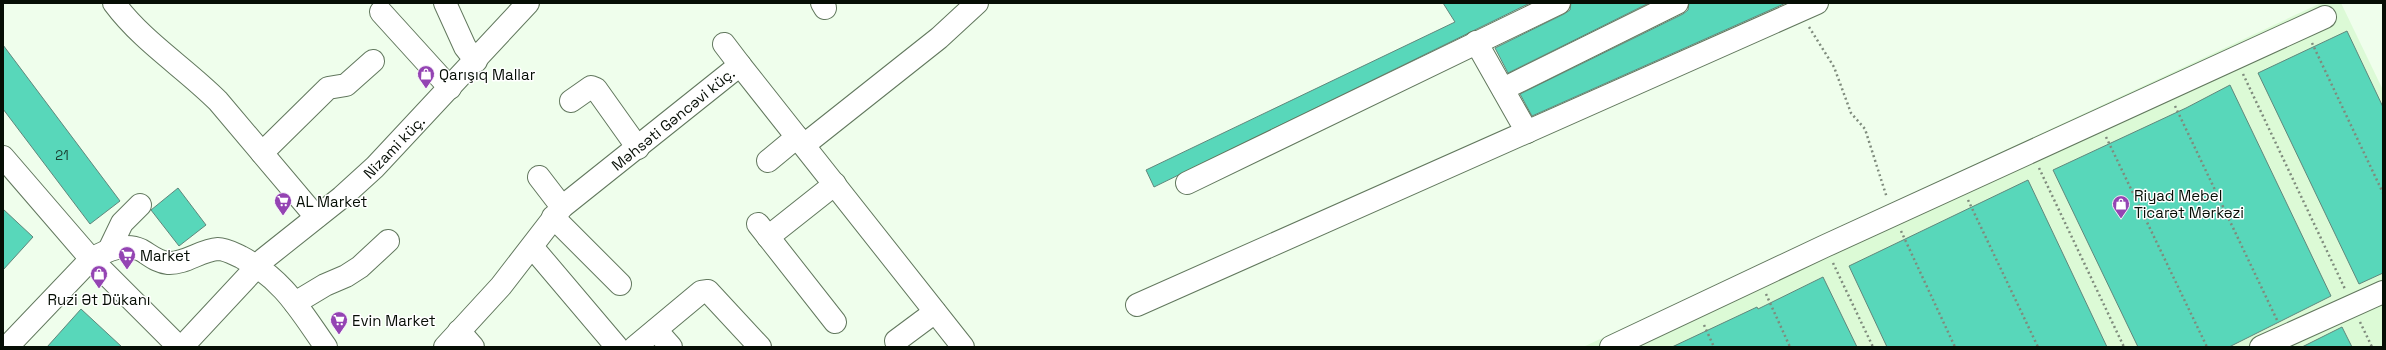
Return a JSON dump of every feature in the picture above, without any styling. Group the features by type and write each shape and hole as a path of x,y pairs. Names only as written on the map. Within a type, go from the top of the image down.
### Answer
{"street":[{"path":"114,3 143,37 208,91 316,217"},
{"path":"445,3 465,47 476,61"},
{"name":"Nizami küç.","path":"180,347 257,266 376,167 476,61 528,3"},
{"path":"768,161 801,141 939,38 977,3"},
{"path":"1187,183 1559,3"},
{"path":"1503,88 1677,3"},
{"path":"1137,305 1527,132 1786,9 1817,3"},
{"path":"381,12 450,88"},
{"path":"1611,347 1695,306 1893,214 2325,16"},
{"path":"1476,42 1527,132"},
{"path":"724,44 740,65"},
{"path":"262,153 328,88 346,85 373,61"},
{"name":"Məhsəti Gəncəvi küç.","path":"445,347 466,339 501,286 532,248 558,212 740,65 963,347"},
{"path":"571,101 591,87 596,89 638,148"},
{"path":"5,164 100,254 180,347"},
{"path":"539,177 558,212 620,284"},
{"path":"835,184 763,230 835,322"},
{"path":"7,347 100,254 122,223 140,205"},
{"path":"294,303 351,273 388,241"},
{"path":"100,254 133,248 157,260 168,263 219,249 227,250 257,266 277,281 326,347"},
{"path":"532,248 617,347"},
{"path":"635,347 701,292 708,291 760,347"},
{"path":"2261,347 2383,292"},
{"path":"896,341 935,312"},
{"path":"656,330 671,347"}],"path":[{"path":"1786,9 1805,20 1834,67 1851,113 1865,129 1893,214 1955,347"},
{"path":"2304,26 2383,192"},
{"path":"2236,58 2372,347"},
{"path":"2167,89 2285,336"},
{"path":"2098,120 2207,347"},
{"path":"2031,151 2124,347"},
{"path":"1960,184 2038,347"},
{"path":"1825,246 1873,347"},
{"path":"1758,278 1790,347"},
{"path":"1695,306 1714,347"}],"shaded area":[{"name":"Riyad Mebel Ticarət Mərkəzi","path":"2321,3 2341,3 2383,90 2383,347 1583,347"}],"building":[{"path":"1443,3 1530,3 1154,187 1146,170 1455,22"},
{"path":"1571,3 1649,3 1508,73 1495,48 1564,14 1570,10"},
{"path":"1689,3 1786,3 1532,116 1520,94 1683,14 1688,10"},
{"path":"2347,31 2383,107 2383,273 2359,284 2258,73"},
{"path":"3,45 120,201 90,224 3,109"},
{"path":"2230,85 2331,296 2229,347 2138,347 2053,170 2186,108"},
{"path":"2028,180 2107,347 1887,347 1849,266"},
{"path":"178,188 206,225 179,246 151,210"},
{"path":"3,209 33,237 3,270"},
{"path":"1823,277 1857,347 1672,347 1757,307 1758,309"},
{"path":"81,309 122,347 47,347"},
{"path":"2342,327 2352,347 2302,347"}],"place":[{"name":"Qarışıq Mallar","path":"426,89"},
{"name":"AL Market","path":"283,216"},
{"name":"Riyad Mebel Ticarət Mərkəzi","path":"2121,219"},
{"name":"Market","path":"127,270"},
{"name":"Ruzi Ət Dükanı","path":"99,289"},
{"name":"Evin Market","path":"339,335"}]}
